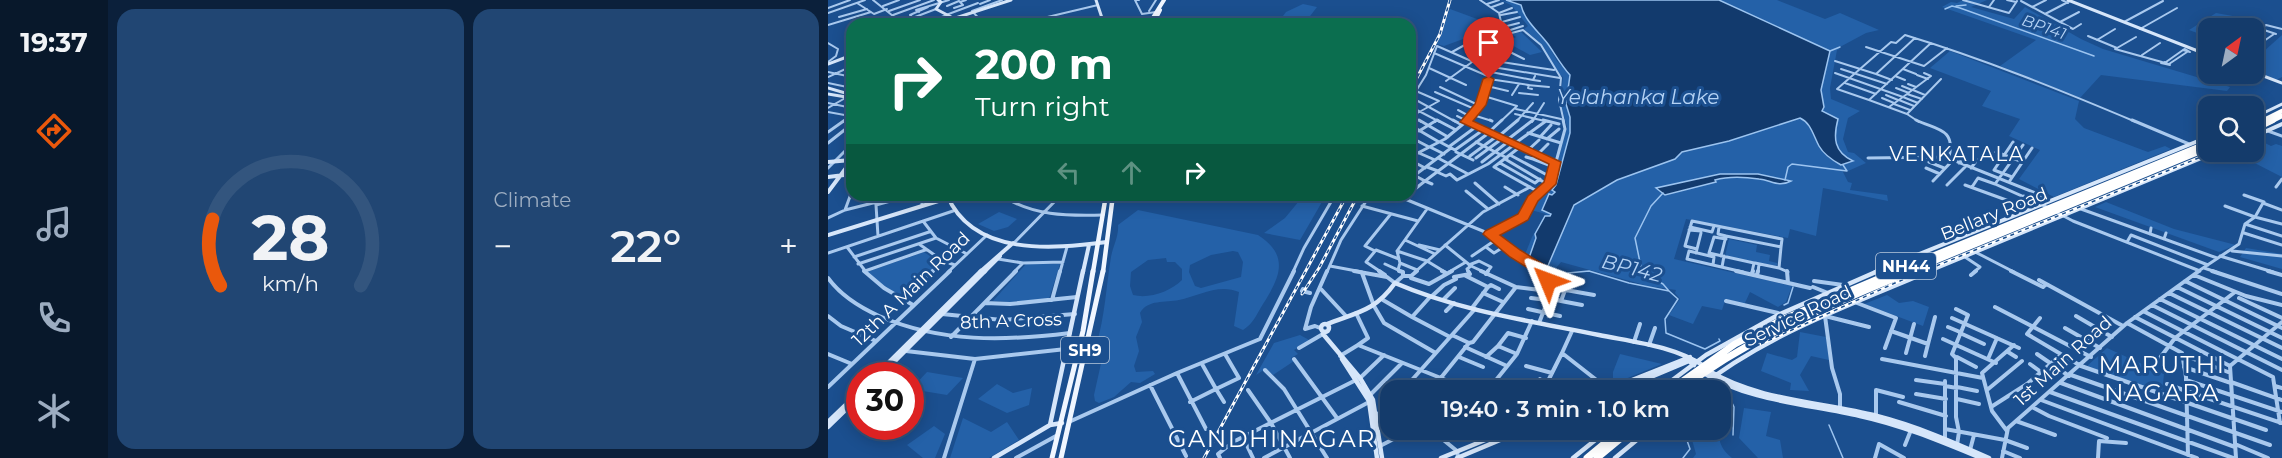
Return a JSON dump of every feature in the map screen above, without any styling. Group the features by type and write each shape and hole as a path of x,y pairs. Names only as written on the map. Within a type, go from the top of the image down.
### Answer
{"highway":[{"path":"2264,121 2282,111"},
{"path":"2264,123 2282,116"},
{"name":"Bellary Road","path":"1693,380 1714,364 1785,324 2158,167 2198,148"},
{"name":"Bellary Road","path":"1684,380 1735,344 1784,319 1994,229 2198,152"},
{"path":"1587,458 1609,440"},
{"path":"1597,458 1619,440"}],"main road":[{"path":"938,2 936,9 953,18 1011,0"},
{"path":"1096,0 1102,18"},
{"path":"1154,18 1166,0"},
{"path":"2069,1 2124,22 2186,50 2196,50"},
{"path":"829,64 846,57"},
{"path":"2264,76 2282,83"},
{"path":"828,91 846,95"},
{"path":"2264,113 2282,104"},
{"path":"2266,131 2282,124"},
{"path":"1635,380 1709,353 1779,314 1827,293 2198,141"},
{"name":"Service Road","path":"1708,380 1792,331 1825,316 2198,160"},
{"path":"830,162 846,161"},
{"path":"828,192 846,167"},
{"path":"828,177 846,175"},
{"path":"828,235 934,201"},
{"path":"950,201 953,211 963,222 987,235 1013,243 1067,247 1107,242"},
{"name":"SH9","path":"1052,458 1083,331 1105,201"},
{"name":"SH9","path":"1061,458 1107,242 1112,201"},
{"path":"893,362 1013,243"},
{"path":"1050,425 1076,314 1089,245"},
{"path":"922,332 1002,253"},
{"path":"1379,458 1380,446 1370,398 1359,379 1323,331 1327,324 1374,306 1383,300 1395,282 1408,281 1430,297 1572,331 1649,345 1692,359 1712,377 1739,387 1876,416 1988,458"},
{"path":"1779,314 1777,320 1780,325 1792,331"},
{"path":"891,362 903,351"},
{"path":"1643,380 1692,359"},
{"path":"1670,380 1692,359"},
{"path":"828,427 846,407"},
{"path":"828,422 846,408"},
{"path":"1844,410 1911,430 1981,458"},
{"path":"1374,417 1379,458"},
{"path":"994,458 1050,425 1052,427 1061,424"},
{"path":"1457,456 1490,440"},
{"path":"1440,458 1457,456 1498,440"},
{"path":"1573,458 1595,440"},
{"path":"1616,458 1637,440"}],"street":[{"path":"828,8 848,0"},
{"path":"828,13 865,0"},
{"path":"873,0 896,18"},
{"path":"883,6 899,0"},
{"path":"854,18 918,0 927,4 938,2 959,10"},
{"path":"893,15 912,8 949,0"},
{"path":"947,6 966,0"},
{"path":"973,0 986,7 1002,0"},
{"path":"940,18 990,0"},
{"path":"1139,0 1135,0 1142,14 1149,11 1156,0"},
{"path":"1416,154 1448,137 1466,122 1484,96 1504,33 1500,14 1480,0"},
{"path":"1487,4 1499,0"},
{"path":"1963,0 2009,13 2018,1"},
{"path":"1989,7 1994,0"},
{"path":"2007,0 2018,1 2032,7 2073,29 2081,24"},
{"path":"2032,7 2046,0"},
{"path":"2062,0 2069,1"},
{"path":"2045,14 2069,1"},
{"path":"2124,22 2163,1"},
{"path":"954,8 963,4 960,2"},
{"path":"828,3 833,6"},
{"path":"857,3 873,13"},
{"path":"1492,7 1503,3"},
{"path":"908,18 927,4"},
{"path":"906,5 912,8"},
{"path":"1043,18 1098,5"},
{"path":"836,23 844,7"},
{"path":"1500,14 1512,8"},
{"path":"2140,29 2177,8"},
{"path":"839,17 867,9"},
{"path":"911,16 936,9"},
{"path":"905,10 911,16"},
{"path":"972,11 978,18"},
{"path":"1149,11 1156,13"},
{"path":"1500,14 1517,12"},
{"path":"2060,22 2079,12"},
{"path":"924,14 929,17"},
{"path":"1502,22 1520,17"},
{"path":"828,25 846,20"},
{"path":"1503,27 1519,23"},
{"path":"2264,26 2282,29"},
{"path":"1490,234 1524,217 1532,199 1550,184 1565,129 1559,100 1561,78 1554,70 1541,45 1523,28 1504,33"},
{"path":"2097,40 2115,29"},
{"path":"2264,31 2275,34 2264,41"},
{"path":"1452,52 1481,36"},
{"path":"1908,112 1837,89 1891,42 1896,43 1905,36 1947,48 2189,144"},
{"path":"2088,36 2116,49 2164,63 2186,50 2196,50"},
{"path":"2116,49 2136,37"},
{"path":"1876,74 1915,38"},
{"path":"828,43 838,49 836,56 828,62 829,64"},
{"path":"1869,100 1931,43"},
{"path":"2141,56 2160,43"},
{"path":"1416,114 1438,101 1416,91 1429,68 1437,46 1507,76 1540,81"},
{"path":"1866,47 1924,66 1947,48"},
{"path":"1494,48 1524,59"},
{"path":"1434,53 1489,78 1529,85 1528,88 1532,89"},
{"path":"1446,81 1483,54"},
{"path":"1495,61 1554,70"},
{"path":"1835,61 1892,80"},
{"path":"1846,65 1835,73 1918,103"},
{"path":"1429,68 1466,85"},
{"path":"828,77 846,69"},
{"path":"1841,69 1887,84"},
{"path":"1903,69 1928,79"},
{"path":"1492,70 1512,70 1535,76 1561,78"},
{"path":"1503,81 1512,70"},
{"path":"828,72 846,75"},
{"path":"1512,95 1525,73"},
{"path":"1889,107 1931,76 1924,73"},
{"path":"1533,80 1535,76"},
{"path":"1895,76 1905,80"},
{"path":"1941,79 1906,115 1946,132 1950,139 1952,152 1949,157"},
{"path":"1845,82 1876,94"},
{"path":"828,83 846,87"},
{"path":"1520,84 1550,87"},
{"path":"1908,84 1917,87"},
{"path":"1487,86 1508,91"},
{"path":"1902,86 1926,95"},
{"path":"1440,87 1474,103 1481,103"},
{"path":"1853,94 1860,88"},
{"path":"1896,88 1922,99"},
{"path":"1435,92 1475,110"},
{"path":"1519,93 1538,95"},
{"path":"1886,95 1914,106"},
{"path":"1484,96 1517,106 1515,109"},
{"path":"828,110 846,98"},
{"path":"1882,98 1908,112"},
{"path":"1416,100 1462,125"},
{"path":"1482,162 1495,152 1503,138 1533,103"},
{"path":"1456,152 1474,159 1535,118 1544,103"},
{"path":"828,104 846,107"},
{"path":"1515,109 1561,119"},
{"path":"1416,189 1490,132 1515,109"},
{"path":"828,110 846,115"},
{"path":"1416,110 1456,130"},
{"path":"1458,110 1467,115 1492,121"},
{"path":"1467,115 1475,110"},
{"path":"1515,114 1559,124"},
{"path":"1457,116 1527,151 1555,162"},
{"path":"1416,118 1448,137"},
{"path":"828,132 846,119"},
{"path":"1419,131 1438,120"},
{"path":"1416,160 1446,176 1450,174 1457,180 1501,155 1546,121"},
{"path":"1527,151 1551,125"},
{"path":"1416,174 1477,126"},
{"path":"828,127 833,128"},
{"path":"828,143 846,129"},
{"path":"1416,129 1455,150 1484,129"},
{"path":"1547,139 1559,129"},
{"path":"2266,131 2282,136"},
{"path":"1528,133 1561,143"},
{"path":"1464,136 1547,175"},
{"path":"1470,156 1482,146 1503,138"},
{"path":"1416,140 1444,154"},
{"path":"2012,177 1994,170 2013,142"},
{"path":"1524,143 1494,167 1535,190"},
{"path":"1533,159 1548,144"},
{"path":"1984,191 1999,179 2023,145"},
{"path":"2008,182 2032,148"},
{"path":"828,168 830,162 846,149"},
{"path":"1515,152 1520,154"},
{"path":"1996,152 2023,162"},
{"path":"1419,153 1449,163 1468,174"},
{"path":"1959,163 1965,156"},
{"path":"1507,157 1547,183"},
{"path":"1526,157 1554,167"},
{"path":"1868,158 1949,157 2049,201"},
{"path":"1933,181 1953,160"},
{"path":"1971,168 1977,160"},
{"path":"1929,162 1945,169"},
{"path":"1500,163 1535,183 1540,179"},
{"path":"1947,185 1966,166"},
{"path":"1926,168 1940,174"},
{"path":"1416,176 1432,184"},
{"path":"1972,187 1978,178 1993,183 2042,204 2063,217 2200,271"},
{"path":"2276,187 2281,181"},
{"path":"1475,183 1499,204"},
{"path":"1965,184 2020,205"},
{"path":"1505,187 1518,195"},
{"path":"1408,281 1444,245 1488,209 1530,188"},
{"path":"1466,191 1488,209"},
{"path":"2244,195 2282,210"},
{"path":"2016,214 2024,196"},
{"path":"845,210 848,201"},
{"path":"878,201 876,220 878,236"},
{"path":"828,218 845,210 889,201"},
{"path":"1012,201 1027,209 1043,213 1066,216 1103,215"},
{"path":"1013,243 1055,201"},
{"path":"1069,422 1262,337 1304,248 1331,201"},
{"path":"1299,348 1323,331 1315,326 1305,329 1305,326 1341,240 1366,201"},
{"path":"1415,201 1427,209 1490,234 1546,272 1549,275 1547,299 1539,323"},
{"path":"2263,203 2255,217 2245,224 2244,233 2282,245"},
{"path":"1362,206 1418,221"},
{"path":"2225,206 2282,224"},
{"path":"1398,270 1397,251 1427,209"},
{"path":"2081,209 2185,247 2282,275"},
{"path":"828,253 953,211"},
{"path":"1390,215 1365,246 1417,270"},
{"path":"923,221 929,232 943,244 967,254"},
{"path":"1713,265 1714,257 1684,246 1692,221 1781,239 1779,268"},
{"path":"2245,224 2282,236"},
{"path":"1690,229 1712,232 1714,226"},
{"path":"1719,227 1718,234 1726,238"},
{"path":"2150,234 2151,228"},
{"path":"1696,251 1701,231"},
{"path":"853,257 929,232"},
{"path":"1748,241 1750,233"},
{"path":"2164,239 2166,233"},
{"name":"1st Main Road","path":"2002,458 2007,431 2016,421 2081,366 2125,324 2227,250 2239,247 2244,233"},
{"name":"12th A Main Road","path":"854,362 987,235"},
{"path":"2127,242 2132,235 2282,294"},
{"path":"1781,247 1714,237 1709,252 1788,271 1788,282"},
{"path":"858,264 936,238"},
{"path":"1722,267 1726,238"},
{"path":"1472,256 1497,239"},
{"path":"1404,240 1440,250"},
{"path":"2185,247 2186,241"},
{"path":"919,244 944,261 955,265"},
{"path":"1419,245 1435,254"},
{"path":"1444,245 1486,274 1516,287 1548,287 1594,294"},
{"path":"847,246 858,264 880,288 913,305"},
{"path":"1486,247 1494,253 1505,246"},
{"path":"1052,300 1067,247"},
{"path":"864,271 926,250"},
{"path":"1375,250 1366,262 1395,282 1429,284 1446,273 1479,261 1491,267 1486,274"},
{"path":"2227,250 2282,256"},
{"path":"1397,251 1427,261 1446,273"},
{"path":"1696,251 1689,251 1687,259 1827,293"},
{"path":"1977,253 2043,287 2046,284"},
{"path":"1965,257 1980,267 1971,275"},
{"path":"998,259 1023,263 1063,262"},
{"path":"901,300 944,261"},
{"path":"951,337 1023,263"},
{"path":"1754,275 1757,263"},
{"path":"1385,264 1403,272 1408,281"},
{"path":"1466,276 1470,274 1467,269 1469,264"},
{"path":"1330,266 1387,276"},
{"path":"1362,273 1374,306 1384,323 1434,352"},
{"path":"1412,317 1430,297 1444,285 1456,279 1454,277 1458,275 1499,289"},
{"path":"2194,275 2235,292 2282,305"},
{"name":"8th A Cross","path":"828,278 856,304 894,324 922,332 951,337 1003,339 1072,332"},
{"path":"2039,280 2182,355 2228,372"},
{"path":"1814,281 1845,286"},
{"path":"2185,281 2282,328"},
{"path":"1536,282 1548,287"},
{"path":"1412,380 1434,352 1451,336 1488,286"},
{"path":"1358,345 1441,379 1469,343 1481,334 1516,287"},
{"path":"2177,287 2282,338"},
{"path":"1320,288 1346,316"},
{"path":"1443,300 1455,288"},
{"path":"1811,288 1827,293"},
{"path":"1303,289 1302,291 1310,293"},
{"path":"1561,300 1565,290"},
{"path":"2153,367 2175,338 2235,292"},
{"path":"1483,293 1504,302"},
{"path":"2169,293 2282,348"},
{"path":"984,303 1010,304 1079,297"},
{"path":"1531,298 1561,300 1582,305"},
{"path":"2050,392 2234,458 2235,432 2228,372 2230,366 2282,320 2239,298"},
{"path":"2160,299 2282,359"},
{"path":"1383,300 1412,317 1469,343"},
{"path":"1726,302 1779,314"},
{"path":"1446,311 1454,303"},
{"path":"1857,303 1896,318 1885,348"},
{"path":"2152,305 2282,370"},
{"path":"1995,308 2091,357"},
{"path":"1528,309 1560,316"},
{"path":"1956,309 1968,315 1952,354 1955,357 1957,388 1956,417 1959,432 1957,445"},
{"path":"2144,311 2273,377 2281,423 2167,384"},
{"path":"1341,357 1368,338 1356,313"},
{"path":"942,314 969,319 1002,320 1076,314"},
{"path":"828,316 841,326 876,341"},
{"path":"1844,410 1832,368 1825,316 1869,327"},
{"path":"2076,316 2112,337"},
{"path":"1924,356 1935,317"},
{"path":"2135,317 2230,366"},
{"path":"1952,318 2017,347 1982,373 1990,407 2007,431"},
{"path":"2040,318 2026,334 2081,366 2266,430"},
{"path":"1496,380 1517,354 1532,321"},
{"path":"1634,342 1640,324"},
{"path":"1906,353 1914,324"},
{"path":"1948,327 1984,344"},
{"path":"1649,345 1655,328"},
{"path":"2065,328 2100,348"},
{"path":"1549,379 1572,331"},
{"path":"1892,331 1928,344"},
{"path":"1486,357 1508,333 1526,338"},
{"path":"1988,359 1997,338"},
{"path":"1943,339 1996,363"},
{"path":"1498,346 1517,354"},
{"path":"1466,347 1507,366"},
{"path":"903,351 975,359 1068,348"},
{"path":"2008,352 2016,357"},
{"path":"1562,353 1596,380"},
{"path":"828,354 847,362"},
{"path":"1190,402 1239,378 1225,354"},
{"path":"2037,354 2070,375 2270,446"},
{"path":"1233,442 1359,379 1384,355"},
{"path":"1990,407 2041,372 2061,355"},
{"path":"2182,355 2186,380 2188,455"},
{"path":"1459,357 1483,367"},
{"path":"1955,357 1976,367"},
{"path":"1882,358 1983,378"},
{"path":"944,458 975,359"},
{"path":"1294,359 1337,418"},
{"path":"1986,390 1989,390 2022,361"},
{"path":"1202,363 1224,402"},
{"path":"1264,458 1370,398 1402,363"},
{"path":"2030,364 2041,372"},
{"path":"1526,366 1552,373"},
{"path":"2184,367 2282,400"},
{"name":"12th A Main Road","path":"829,385 846,369"},
{"path":"1265,370 1284,389 1327,458"},
{"path":"1177,373 1206,429"},
{"path":"1916,380 1977,391"},
{"path":"2186,380 2280,411"},
{"path":"2061,383 2268,458"},
{"path":"1945,384 1945,440"},
{"path":"1150,385 1186,456"},
{"path":"2275,386 2282,388"},
{"path":"1248,390 1271,423 1290,458"},
{"path":"1876,416 1876,390 1903,397"},
{"path":"1916,394 1946,399"},
{"path":"1957,399 1979,404"},
{"path":"2041,400 2197,458"},
{"path":"1899,402 1946,416"},
{"path":"2032,407 2049,416 2107,438"},
{"path":"1374,417 1380,411"},
{"path":"2016,421 2055,435"},
{"path":"1945,429 2005,440 2027,448"},
{"path":"1905,445 1911,430"},
{"path":"1016,458 1058,435"},
{"path":"1970,450 1974,435"},
{"path":"1243,437 1253,458"},
{"path":"1380,446 1392,440"},
{"path":"1444,440 1457,456"},
{"path":"2098,458 2099,441 2126,443"},
{"path":"1875,458 1879,444 1884,444 1904,458"},
{"path":"1220,458 1218,454 1228,446"},
{"path":"2003,451 2020,458"}],"shaded area":[{"path":"1500,0 1521,5 1557,61 1570,75 1566,104 1570,117 1570,133 1556,185 1552,190 1555,191 1552,195 1550,217 1535,234 1530,258 1546,268 1573,205 1617,180 1675,159 1682,153 1801,118 1807,121 1820,147 1852,161 1842,153 1837,143 1837,119 1822,111 1824,107 1821,90 1830,51 1719,0 1777,0 1825,19 1840,13 1879,30 1866,33 1838,48 1840,49 1837,50 1830,88 1831,99 1860,111 1848,118 1843,139 1848,152 1854,153 1866,163 1848,171 1842,170 1848,182 1852,183 1850,190 1887,195 1888,201 1823,188 1816,236 1790,229 1788,238 1686,219 1674,259 1792,286 1786,302 1778,307 1750,292 1744,305 1725,301 1722,310 1702,306 1693,324 1669,315 1680,299 1675,293 1676,290 1648,286 1561,262 1552,273 1524,257 1532,237 1546,214 1531,210 1535,199 1552,184 1567,127 1560,102 1563,77 1556,72 1542,45 1524,29 1528,26 1511,5"},
{"path":"1963,0 1987,0 1971,7 2014,19 2025,7 2103,49 2198,77 2198,84 2220,84 2230,87 2227,91 2101,75 2080,98 2000,66 2036,40 1942,7 1951,2 1957,3"},
{"path":"1303,4 1317,7 1309,18 1282,18 1286,12"},
{"path":"1450,9 1488,23 1498,21 1503,31 1497,49 1477,34 1444,46 1437,44"},
{"path":"2216,13 2244,18 2208,18"},
{"path":"2198,24 2198,33 2189,30"},
{"path":"1521,32 1542,52 1530,55 1506,42 1516,37 1511,34"},
{"path":"2282,35 2282,77 2276,80 2264,75 2264,51"},
{"path":"1950,51 2079,101 2075,119 2084,128 2148,152 2165,146 2171,149 2054,197 2019,179 2040,150 2009,136 2020,119 1982,106 1991,91 1930,68"},
{"path":"2264,142 2271,146 2276,144 2282,146 2282,177 2253,162 2264,162"},
{"path":"1299,201 1323,201 1300,240 1264,233 1285,218"},
{"path":"2106,202 2174,229 2236,245 2219,252 2095,207"},
{"path":"1138,210 1258,235 1275,251 1279,267 1269,294 1252,322 1243,330 1234,326 1239,292 1224,289 1209,291 1179,300 1148,305 1140,313 1142,322 1136,337 1139,351 1134,366 1136,372 1153,371 1155,374 1140,383 1131,382 1114,397 1099,403 1095,401 1094,395 1102,359 1096,346 1118,225","holes":["1238,252 1243,262 1241,277 1201,288 1195,286 1189,272 1190,265 1211,255","1166,258 1167,262 1175,262 1182,269 1182,280 1159,294 1133,295 1130,286 1131,272 1148,260"]},
{"path":"999,212 1017,219 1008,227 994,231 978,224"},
{"path":"1729,239 1757,245 1756,252 1770,255 1769,261 1777,263 1777,266 1725,256"},
{"path":"2246,248 2282,254 2282,269 2240,257"},
{"path":"924,252 940,263 902,297 884,287 867,272"},
{"path":"1026,264 1060,264 1049,299 993,301"},
{"path":"1887,295 1899,303 1913,301 1929,307 1923,326 1864,304"},
{"path":"1800,332 1826,337 1829,360 1811,356 1800,375 1809,391 1790,390 1791,383 1761,371 1767,353 1792,360 1797,357"},
{"path":"1300,335 1311,341 1294,350 1298,354 1291,358 1294,361 1273,375 1265,369 1256,375 1274,343"},
{"path":"2107,348 2164,374 2162,393 2087,366"},
{"path":"1620,354 1662,364 1623,380 1613,380 1613,372"},
{"path":"927,372 963,378 947,395 924,391 924,375"},
{"path":"997,384 1013,393 1032,388 1029,405 1007,413 978,399"},
{"path":"1744,408 1771,412 1766,436 1780,440 1783,458 1758,458 1739,438"},
{"path":"963,418 991,432 1007,422 1019,440 989,458 950,458"},
{"path":"934,426 945,434 935,458 923,458 907,445 914,440 924,440 924,433"},
{"path":"1692,440 1720,440 1732,458 1693,458 1696,454"}],"water":[{"name":"Yelahanka Lake","path":"1506,0 1719,0 1830,51 1821,90 1824,107 1822,111 1838,119 1836,144 1842,153 1853,161 1841,165 1829,157 1819,146 1809,126 1800,118 1729,141 1682,152 1675,159 1617,180 1574,205 1547,268 1529,258 1536,238 1535,234 1545,216 1551,214 1542,210 1549,194 1552,195 1555,192 1552,190 1556,185 1570,133 1570,117 1566,104 1570,75 1528,21 1521,5"},
{"path":"1720,174 1758,174 1791,181 1778,184 1754,178 1726,178 1665,195 1656,188"}],"waterway":[{"name":"BP141","path":"1956,6 1966,5"},
{"name":"BP141","path":"1945,9 1952,6 1960,8 2094,56"},
{"name":"BP141","path":"1830,51 1840,47"},
{"path":"1785,180 1788,167 1792,164 1847,171 1843,165"},
{"path":"1663,193 1651,206 1635,238 1642,272 1663,284 1669,291"},
{"name":"BP142","path":"1568,273 1589,271 1629,283 1669,291"},
{"path":"1784,305 1788,303 1793,287"},
{"name":"BP142","path":"1669,291 1678,299 1665,319 1666,333 1705,349 1720,341 1719,339"},
{"name":"BP142","path":"1731,401 1734,407 1733,435"},
{"path":"1829,425 1843,458"},
{"path":"1683,458 1690,449 1687,440"}],"railway":[{"path":"1416,80 1440,34 1450,0"},
{"path":"1761,344 1895,283 2198,158"},
{"path":"1204,458 1344,201"},
{"path":"1302,294 1319,268 1355,201"}],"district":[{"name":"VENKATALA","path":"1957,154"},
{"name":"MARUTHI NAGARA","path":"2162,378"},
{"name":"GANDHINAGAR","path":"1272,438"}],"route":[{"path":"1489,79 1480,105 1466,122 1555,162 1550,184 1532,199 1524,217 1490,234 1515,254 1546,272 1549,275 1548,281"}]}
